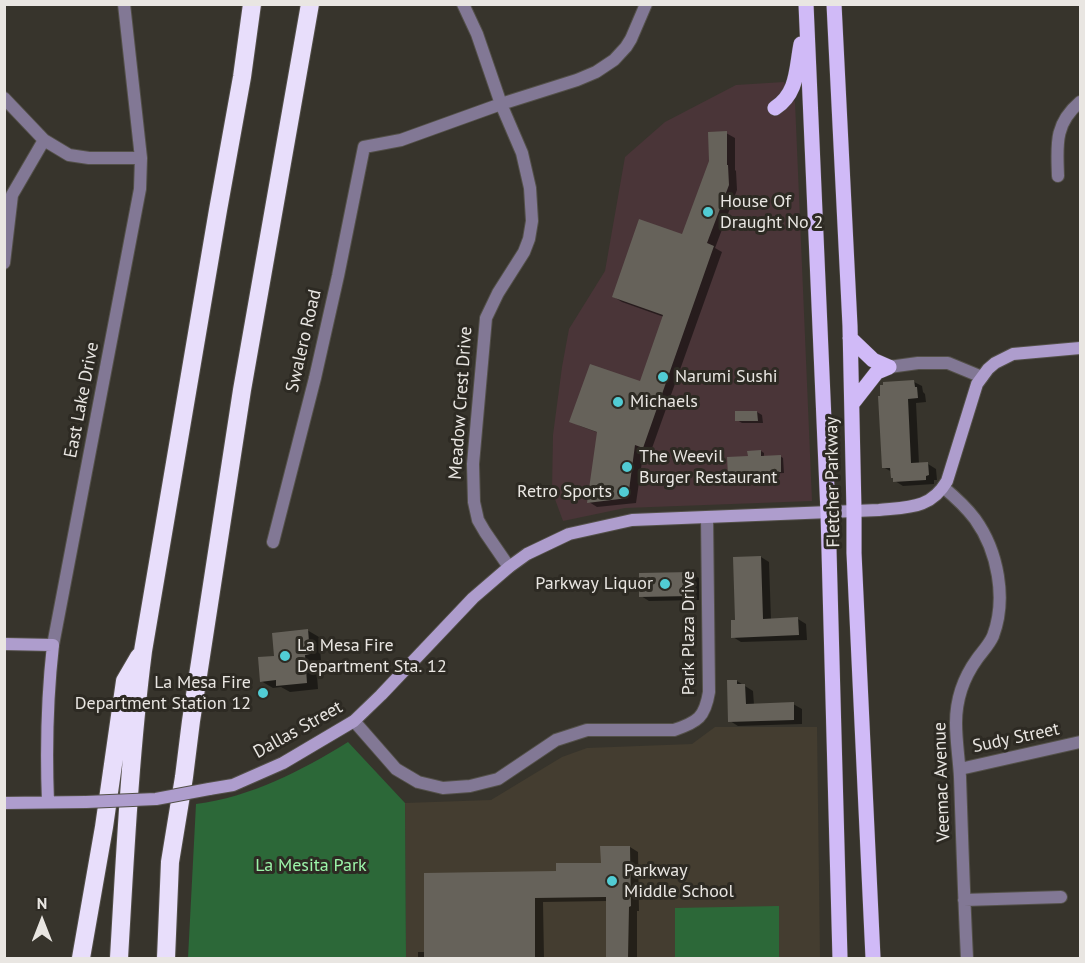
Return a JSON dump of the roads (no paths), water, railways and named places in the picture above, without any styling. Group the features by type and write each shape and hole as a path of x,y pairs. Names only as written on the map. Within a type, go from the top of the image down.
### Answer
{"highway":[{"path":"118,958 136,704 143,651 242,77 252,4"},
{"path":"166,958 170,862 184,777 190,721 242,390 310,4"},
{"path":"81,958 104,827 125,681 143,651"}],"main road":[{"name":"Fletcher Parkway","path":"806,4 828,513 840,958"},
{"name":"Fletcher Parkway","path":"834,4 850,338 854,553 873,958"},
{"path":"775,108 784,102 795,84 806,21"},
{"path":"850,338 873,360 889,367"},
{"path":"852,404 877,372 889,367"}],"street":[{"name":"East Lake Drive","path":"48,802 48,684 53,645 140,189 141,158 124,4"},
{"name":"Meadow Crest Drive","path":"463,4 477,34 501,104 522,153 530,188 531,230 524,252 498,293 486,318 475,423 473,482 478,520 509,567"},
{"path":"501,104 577,80 605,67 620,54 631,39 646,4"},
{"path":"4,98 44,140 69,154 89,158 141,158"},
{"path":"1058,176 1059,133 1067,116 1080,102"},
{"name":"Swalero Road","path":"273,542 315,378 364,147 401,140 501,104"},
{"path":"4,263 12,195 44,140"},
{"path":"943,488 974,391 981,377 995,363 1013,354 1080,348"},
{"path":"889,367 916,363 948,363 981,377"},
{"name":"Dallas Street","path":"4,803 156,799 233,784 283,763 354,721 381,696 472,598 509,567 527,554 569,534 632,520 854,512 917,506 932,499 943,488"},
{"name":"Veemac Avenue","path":"943,488 966,509 983,532 993,557 999,584 998,611 992,638 969,672 960,697 956,723 960,769 967,958"},
{"name":"Park Plaza Drive","path":"354,721 396,769 418,782 443,788 470,786 498,779 556,740 586,730 674,730 687,726 702,716 707,706 709,692 707,518"},
{"path":"4,644 53,645"},
{"name":"Sudy Street","path":"960,769 1080,742"},
{"path":"964,900 1061,897"}],"place":[{"name":"House Of Draught No 2","path":"708,212"},
{"name":"Narumi Sushi","path":"663,377"},
{"name":"Michaels","path":"618,402"},
{"name":"The Weevil Burger Restaurant","path":"627,467"},
{"name":"Retro Sports","path":"624,492"},
{"name":"Parkway Liquor","path":"665,584"},
{"name":"La Mesa Fire Department Sta. 12","path":"285,656"},
{"name":"La Mesa Fire Department Station 12","path":"263,693"},
{"name":"Parkway Middle School","path":"612,881"}],"park label":[{"name":"La Mesita Park","path":"311,866"}]}
